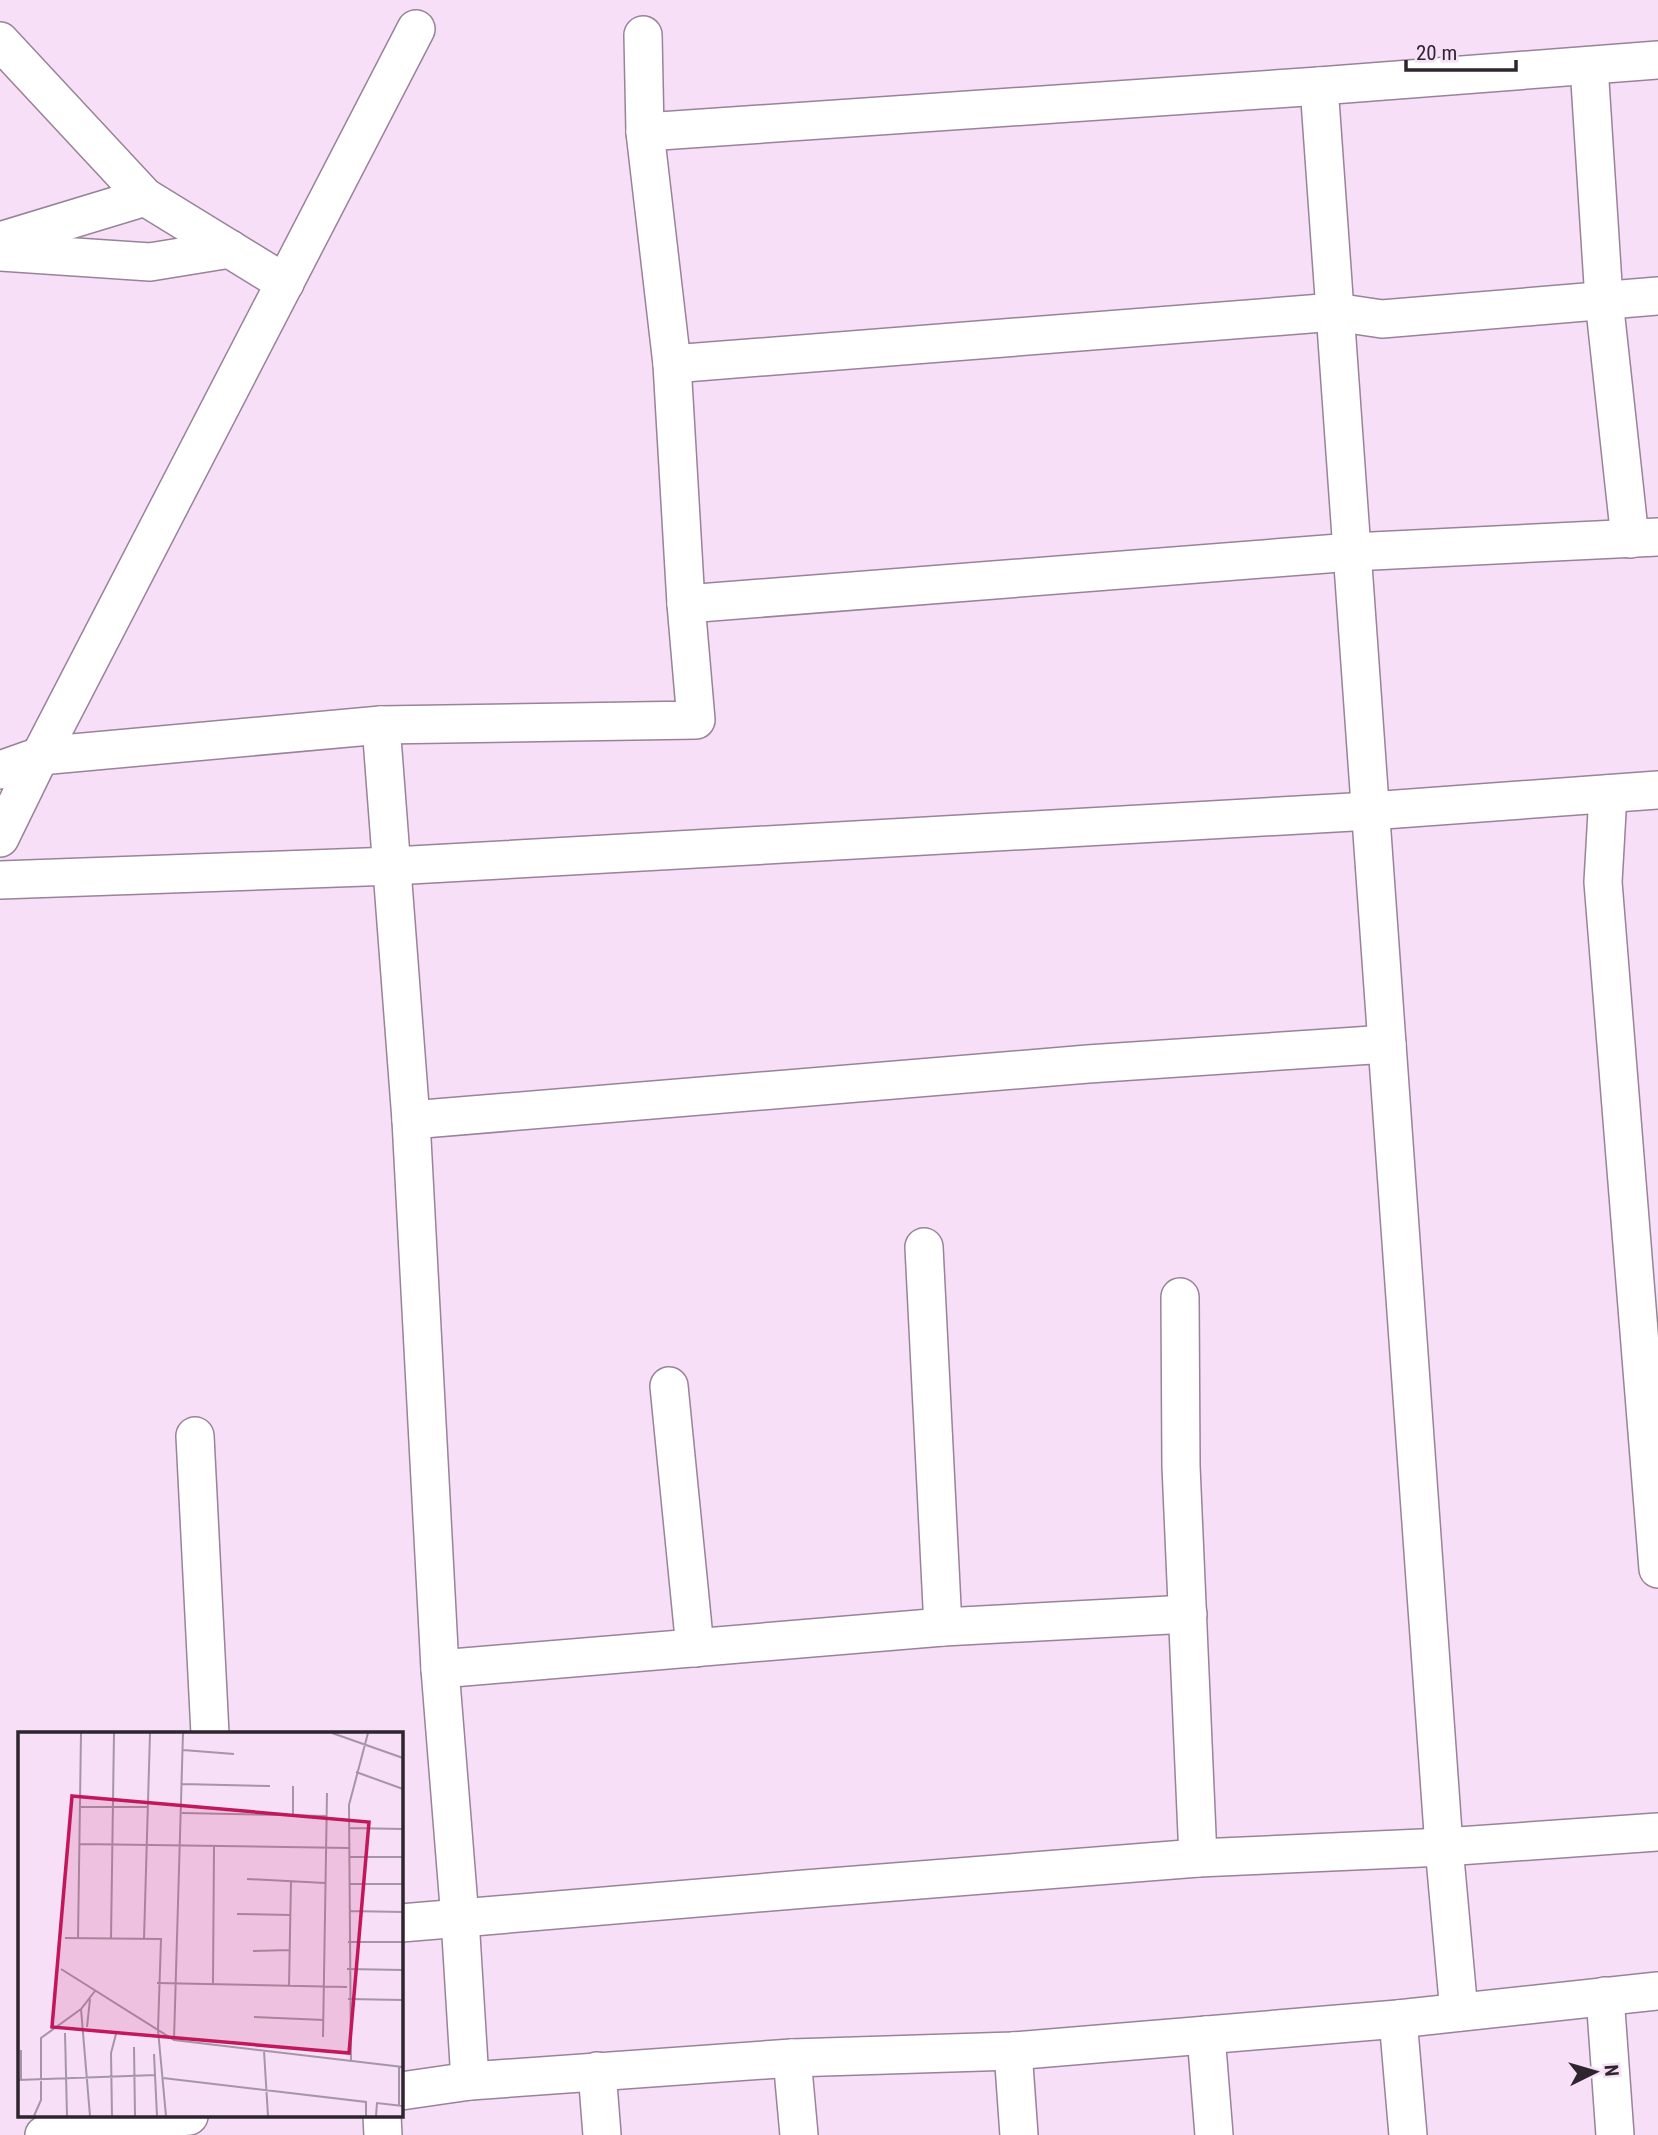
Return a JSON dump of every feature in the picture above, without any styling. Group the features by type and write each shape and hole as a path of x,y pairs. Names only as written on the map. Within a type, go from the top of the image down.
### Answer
{"street":[{"path":"0,838 416,29"},
{"path":"0,770 40,756 381,725 696,720 686,604 672,364 645,132 643,35"},
{"path":"0,41 145,197 285,283"},
{"path":"645,132 1658,60"},
{"path":"686,604 1352,552 1644,538 1604,300 1590,65"},
{"path":"1319,86 1444,1847 1459,2012"},
{"path":"0,241 145,197"},
{"path":"0,252 150,262 230,249"},
{"path":"672,364 1335,312 1382,319 1658,296"},
{"path":"381,725 411,1121 440,1670 470,2081"},
{"path":"0,880 393,866 1370,811 1658,790"},
{"path":"1608,794 1603,881 1658,1569"},
{"path":"411,1121 1088,1064 1387,1044"},
{"path":"923,1247 943,1627"},
{"path":"1180,1297 1181,1466 1198,1858"},
{"path":"668,1386 695,1648"},
{"path":"195,1436 210,1732"},
{"path":"440,1670 943,1627 1188,1614"},
{"path":"402,1923 1198,1858 1444,1847 1658,1832"},
{"path":"402,2091 470,2081 792,2058 1013,2051 1398,2019 1658,1992"},
{"path":"1605,1996 1615,2135"},
{"path":"1398,2019 1408,2135"},
{"path":"1206,2035 1213,2135"},
{"path":"1013,2051 1019,2135"},
{"path":"792,2058 799,2135"},
{"path":"597,2071 602,2135"},
{"path":"44,2135 171,2118"}]}
